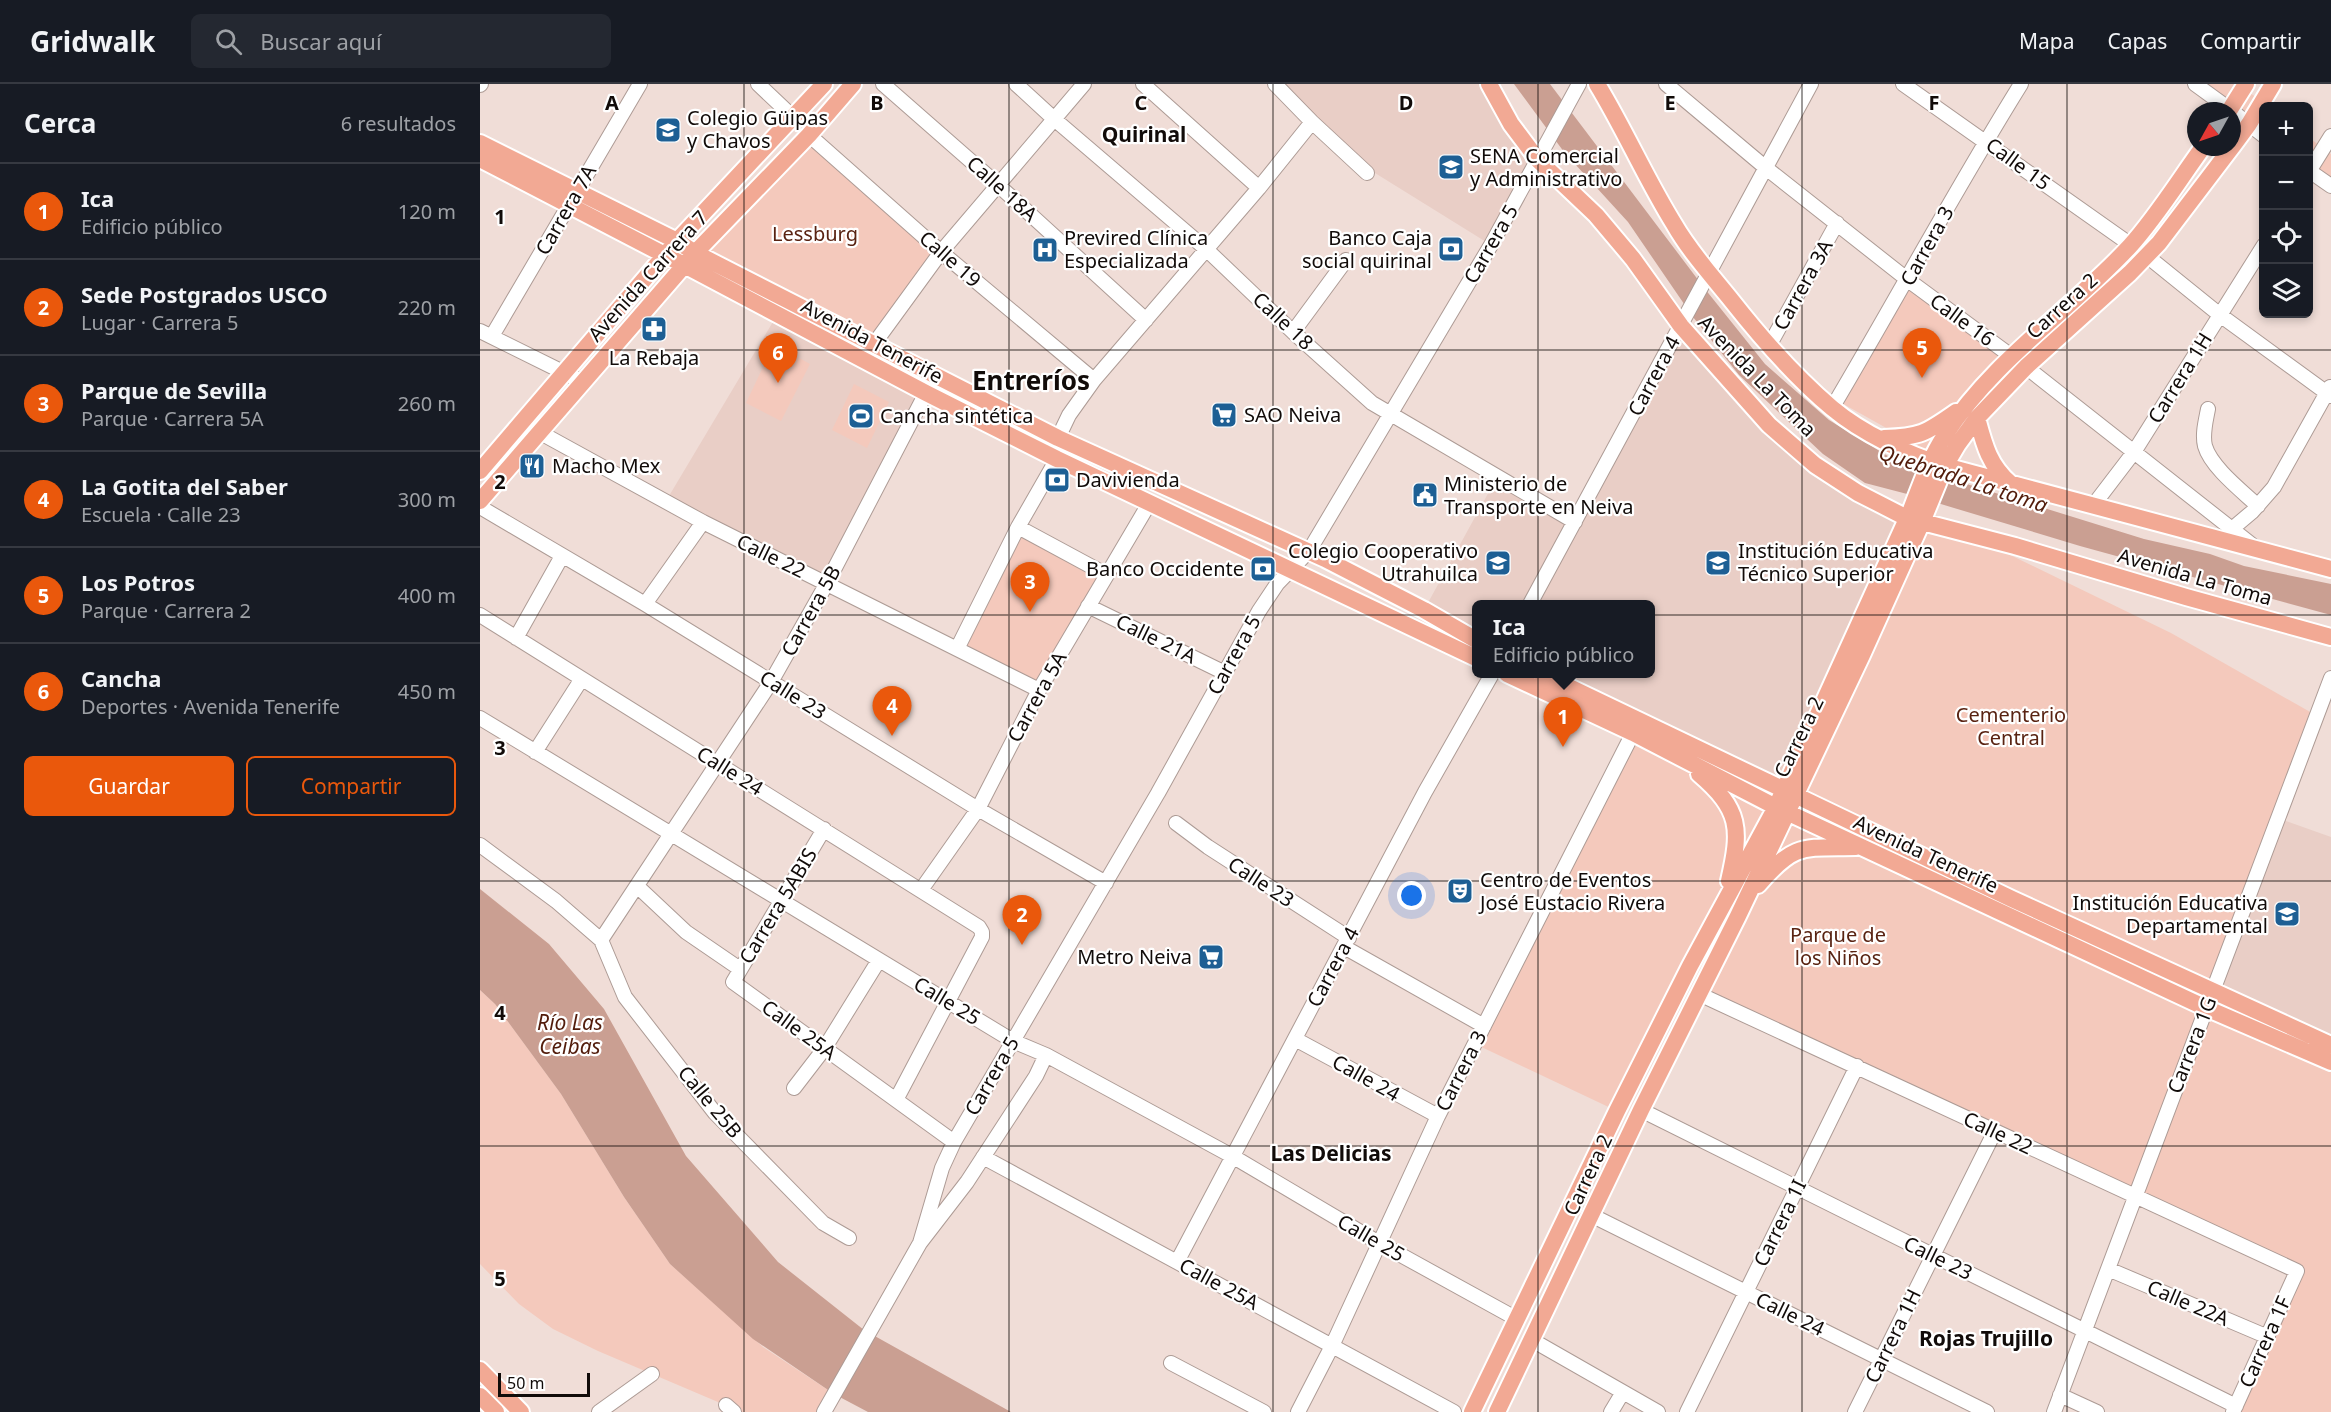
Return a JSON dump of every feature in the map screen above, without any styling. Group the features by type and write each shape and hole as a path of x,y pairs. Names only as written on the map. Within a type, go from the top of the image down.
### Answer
{"main road":[{"name":"Avenida Carrera 7","path":"480,471 677,241 824,84"},
{"name":"Avenida Carrera 7","path":"480,501 690,259 809,135 853,84"},
{"name":"Avenida La Toma","path":"1489,84 1511,124 1596,215 1769,425 1815,465 1858,493 1917,516 2186,597 2331,637"},
{"name":"Avenida La Toma","path":"1597,84 1623,127 1641,168 1705,278 1768,346 1832,408 1880,438 1936,467 2011,484 2331,569"},
{"path":"2235,102 2246,84"},
{"name":"Carrera 2","path":"2241,135 2273,84"},
{"name":"Avenida Tenerife","path":"480,143 665,255 690,259 873,344 1058,438 1309,551 1424,610 1472,638"},
{"name":"Carrera 2","path":"1497,1412 1593,1215 1641,1110 1738,916 1781,809 1917,516 1936,467 1964,407 2011,355 2131,245 2196,156"},
{"name":"Carrera 2","path":"1936,467 1958,444 1977,418 2026,367 2159,243 2225,156"},
{"name":"Avenida Tenerife","path":"480,159 677,241 690,259 926,393 1057,459 1150,501 1472,656"},
{"path":"1880,438 1912,437 1928,431 1964,407"},
{"path":"1977,418 1984,446 1991,462 2011,484"},
{"name":"Avenida Tenerife","path":"1516,678 1633,733 1861,847 2206,1008 2331,1062"},
{"name":"Avenida Tenerife","path":"1550,678 2012,899 2331,1045"},
{"path":"1677,756 1717,790 1730,810 1738,834 1724,903"},
{"name":"Carrera 2","path":"1472,1412 1617,1111 1724,903 1781,809"},
{"path":"1738,916 1757,886 1773,867 1793,852 1810,847 1861,847"},
{"path":"480,1370 522,1412"},
{"path":"480,1396 496,1412"}],"street":[{"name":"Carrera 7A","path":"486,334 573,199 640,84"},
{"path":"758,84 794,118"},
{"name":"Calle 18A","path":"883,84 1146,320"},
{"name":"Calle 18","path":"1016,84 1206,249 1372,403 1575,522"},
{"path":"864,359 941,252 1084,84"},
{"path":"1143,84 1259,188"},
{"path":"1275,84 1311,122 1367,172"},
{"name":"Carrera 5","path":"920,1243 942,1168 954,1142 1158,793 1223,672 1277,584 1309,551 1491,245 1580,84"},
{"name":"Calle 16","path":"1666,84 1766,168 1908,280 2011,355 2261,551"},
{"name":"Carrera 4","path":"1532,600 1811,84"},
{"name":"Calle 15","path":"1904,84 2131,245"},
{"name":"Carrera 3","path":"1832,408 1908,280 1986,140 2021,84"},
{"path":"2195,84 2218,102"},
{"path":"2241,119 2259,132"},
{"path":"957,649 1018,527 1057,459 1058,438 1069,415 1094,380 1259,188 1311,122"},
{"name":"Calle 19","path":"809,135 941,252 1094,380"},
{"path":"2313,165 2331,136"},
{"path":"2313,174 2331,186"},
{"name":"Carrera 3A","path":"1768,346 1837,223"},
{"name":"Carrera 1H","path":"2092,507 2134,452 2259,253"},
{"path":"2146,256 2220,315 2329,391 2283,474 2258,506 2233,528"},
{"path":"1293,332 1346,260"},
{"path":"486,334 583,382"},
{"name":"Carrera 5B","path":"601,940 771,682 827,583 926,393"},
{"path":"2208,409 2204,428 2204,444 2209,456 2258,506"},
{"name":"Calle 22","path":"539,432 703,522 1039,690"},
{"name":"Carrera 5A","path":"921,890 978,809 1039,690 1150,501"},
{"name":"Calle 23","path":"480,507 645,604 978,809 1106,883"},
{"path":"645,604 703,522"},
{"path":"1018,527 1107,575"},
{"path":"516,638 562,556"},
{"name":"Calle 21A","path":"1088,606 1223,672"},
{"name":"Calle 24","path":"480,615 979,927 982,937 947,1001"},
{"name":"Carrera 4","path":"1177,1262 1425,792 1490,678"},
{"name":"Carrera 1G","path":"2054,1412 2331,678"},
{"path":"535,752 581,680"},
{"name":"Calle 25","path":"480,718 1012,1041 1046,1055 1232,1156 1378,1243 1517,1318"},
{"name":"Carrera 3","path":"1298,1412 1332,1346 1438,1116 1633,733"},
{"name":"Calle 23","path":"1176,823 1346,943 1484,1026"},
{"name":"Carrera 5ABIS","path":"733,982 824,830"},
{"path":"480,844 556,901 601,940"},
{"path":"637,886 687,932 740,969"},
{"name":"Calle 25B","path":"601,940 625,997 715,1113 824,1223 849,1238"},
{"path":"794,1088 824,1049 879,960"},
{"name":"Calle 25A","path":"733,982 954,1142"},
{"name":"Calle 22","path":"1699,994 2135,1198 2297,1271"},
{"path":"896,1100 947,1001"},
{"name":"Calle 24","path":"1295,1039 1438,1116"},
{"name":"Carrera 5","path":"824,1412 920,1243 967,1182 1036,1076 1046,1055"},
{"name":"Carrera 1I","path":"1687,1412 1857,1066"},
{"name":"Calle 23","path":"1641,1110 2084,1331 2234,1409"},
{"name":"Carrera 1H","path":"1855,1412 1995,1131"},
{"name":"Calle 25A","path":"983,1157 1454,1412"},
{"path":"942,1168 943,1177 950,1184 959,1186 967,1182"},
{"name":"Calle 24","path":"1593,1215 1987,1412"},
{"name":"Calle 22A","path":"2108,1269 2268,1337"},
{"name":"Carrera 1F","path":"2234,1409 2297,1271"},
{"path":"1533,1340 1658,1412"},
{"path":"1171,1363 1264,1412"},
{"path":"599,1412 652,1374"},
{"path":"1611,1412 1623,1392"},
{"path":"2060,1395 2097,1412"}],"shaded area":[{"name":"SENA Comercial y Administrativo","path":"1280,84 1489,84 1538,160 1491,245 1375,173"},
{"path":"777,315 926,393 827,583 666,501"},
{"name":"Institución Educativa Técnico Superior","path":"1681,326 1815,465 1906,513 1783,788 1550,678 1655,678 1655,600 1532,600"},
{"name":"Colegio Cooperativo Utrahuilca","path":"1496,479 1569,521 1524,600 1472,600 1472,634 1424,610"},
{"name":"Institución Educativa Departamental","path":"2280,819 2331,837 2331,1043 2215,991"}],"green space":[{"path":"2195,84 2237,84 2263,102 2259,102 2259,133 2241,119 2241,102 2219,102"},
{"name":"Lessburg","path":"809,135 941,252 873,344 695,253"},
{"path":"2313,141 2331,154 2331,186 2313,173"},
{"path":"1908,280 2011,355 1931,453 1838,401"},
{"path":"774,344 810,364 781,421 746,403"},
{"name":"Cancha sintética","path":"854,384 889,402 867,448 832,430"},
{"name":"Cementerio Central","path":"1922,522 2004,552 2171,633 2312,713 2215,991 1795,795"},
{"path":"1018,527 1107,575 1039,690 957,649"},
{"path":"1633,733 1776,807 1617,1111 1475,1044"},
{"name":"Parque de los Niños","path":"1786,811 2331,1063 2331,1412 2238,1412 2301,1267 1699,994"},
{"path":"480,990 495,1004 561,1094 624,1197 670,1264 763,1347 834,1394 824,1412 734,1412 725,1405 598,1351 553,1329 519,1304 480,1264"}],"water":[{"path":"1514,84 1550,84 1705,289 1765,364 1829,420 1891,458 1957,481 2144,539 2210,554 2244,566 2331,584 2331,615 2080,546 1865,483 1823,454 1739,375 1693,317 1628,222 1564,152"},
{"name":"Río Las Ceibas","path":"480,889 549,944 604,1009 686,1156 778,1262 864,1330 1011,1412 868,1412 834,1394 753,1339 670,1264 624,1197 561,1094 495,1004 480,990"}],"place":[{"name":"Colegio Güipas y Chavos","path":"668,130"},
{"name":"SENA Comercial y Administrativo","path":"1451,167"},
{"name":"Banco Caja social quirinal","path":"1451,249"},
{"name":"Previred Clínica Especializada","path":"1045,250"},
{"name":"La Rebaja","path":"654,329"},
{"name":"Los Potros","path":"1922,378"},
{"name":"Cancha","path":"778,383"},
{"name":"SAO Neiva","path":"1224,415"},
{"name":"Cancha sintética","path":"861,416"},
{"name":"Macho Mex","path":"532,466"},
{"name":"Davivienda","path":"1057,480"},
{"name":"Ministerio de Transporte en Neiva","path":"1425,495"},
{"name":"Colegio Cooperativo Utrahuilca","path":"1498,563"},
{"name":"Institución Educativa Técnico Superior","path":"1718,563"},
{"name":"Banco Occidente","path":"1263,569"},
{"name":"Parque de Sevilla","path":"1030,612"},
{"name":"La Gotita del Saber","path":"892,736"},
{"name":"Ica","path":"1563,747"},
{"name":"Centro de Eventos José Eustacio Rivera","path":"1460,891"},
{"name":"Institución Educativa Departamental","path":"2287,914"},
{"name":"Sede Postgrados USCO","path":"1022,945"},
{"name":"Metro Neiva","path":"1211,957"}],"district":[{"name":"Quirinal","path":"1144,135"},
{"name":"Entreríos","path":"1031,381"},
{"name":"Las Delicias","path":"1331,1154"},
{"name":"Rojas Trujillo","path":"1986,1339"}],"water label":[{"name":"Quebrada La toma","path":"1963,479"}]}
